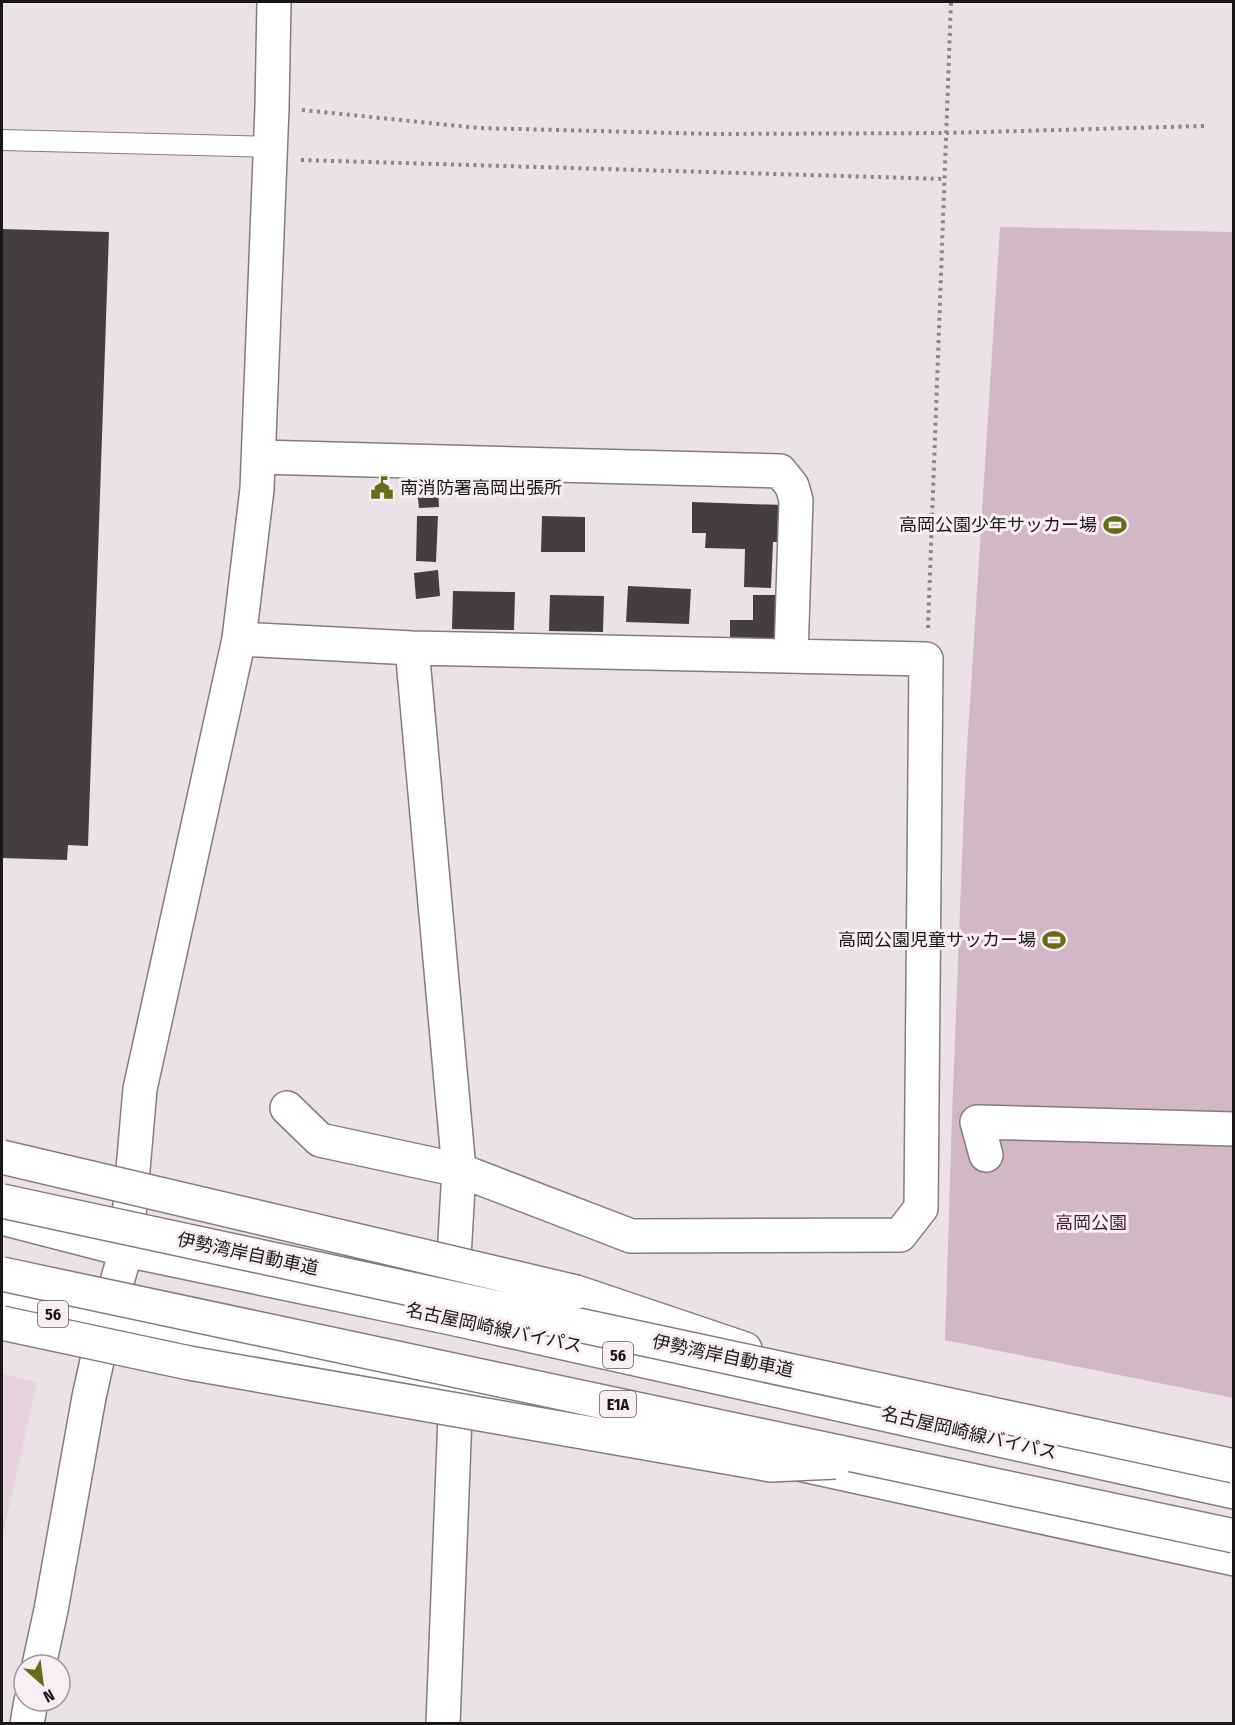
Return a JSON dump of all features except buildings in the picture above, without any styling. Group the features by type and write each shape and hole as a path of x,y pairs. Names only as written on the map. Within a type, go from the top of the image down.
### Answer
{"main road":[{"path":"42,1653 88,1396 126,1250 140,1089 238,639 258,489 274,2"},
{"path":"259,457 780,471 792,486 795,500 791,656"},
{"path":"238,639 412,648 926,659 921,1208 900,1235 631,1236 459,1170 320,1140 287,1108"},
{"path":"412,648 459,1170 451,1318"},
{"path":"986,1155 977,1122 1233,1129"},
{"path":"2,1157 576,1292 838,1381"},
{"name":"伊勢湾岸自動車道","path":"2,1201 1233,1466"},
{"name":"名古屋岡崎線バイパス","path":"2,1218 126,1250 451,1318 1233,1492"},
{"name":"E1A","path":"2,1274 1233,1536"},
{"name":"56","path":"2,1302 105,1325 456,1390 1233,1559"},
{"path":"2,1323 189,1363 771,1466 879,1459"},
{"path":"443,1724 456,1390"}],"lane":[{"path":"2,140 270,153"}],"path":[{"path":"926,659 951,2"},
{"path":"272,107 479,128 715,134 946,133 1204,126"},
{"path":"270,153 944,179"}],"shaded area":[{"path":"2,1374 37,1382 2,1539"}],"green space":[{"name":"高岡公園","path":"1000,227 1233,232 1233,1398 945,1340 965,781"}],"place":[{"name":"南消防署高岡出張所","path":"382,488"},
{"name":"高岡公園少年サッカー場","path":"1115,525"},
{"name":"高岡公園児童サッカー場","path":"1054,940"}]}
